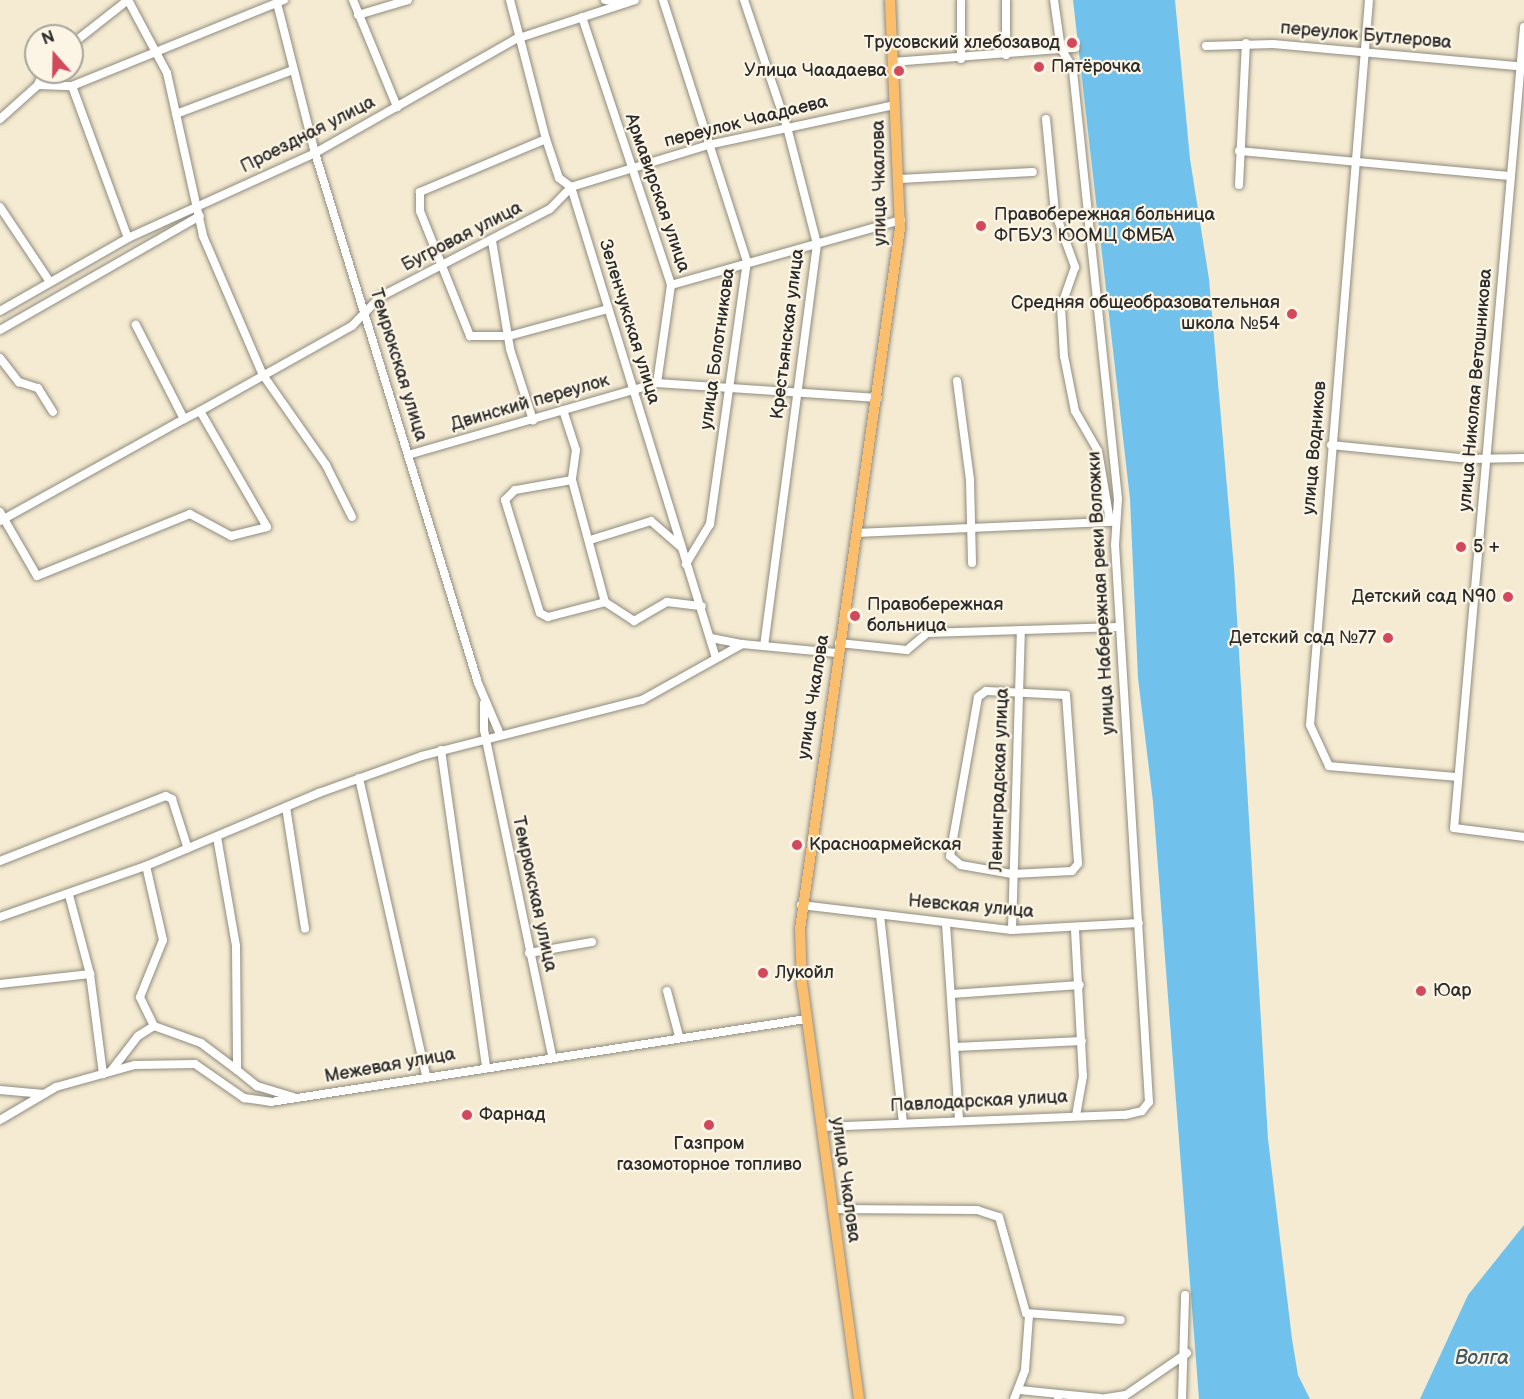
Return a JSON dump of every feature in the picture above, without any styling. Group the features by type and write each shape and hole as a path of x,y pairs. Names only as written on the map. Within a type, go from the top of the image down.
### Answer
{"main road":[{"name":"улица Чкалова","path":"859,1399 806,1019 801,904 877,398 901,220 890,0"}],"street":[{"path":"84,35 128,0 167,74 203,236 262,375 326,465 352,517"},
{"path":"353,0 398,107"},
{"path":"358,15 408,0"},
{"name":"Зеленчукская улица","path":"510,0 516,39 546,139 560,178 571,187 716,657"},
{"path":"605,0 625,3"},
{"name":"Проездная улица","path":"0,330 199,212 315,153 516,39 636,0"},
{"name":"улица Болотникова","path":"663,0 747,261 710,524 686,564"},
{"name":"Крестьянская улица","path":"744,0 787,127 816,244 764,644"},
{"path":"961,0 961,59"},
{"path":"1006,0 1006,54"},
{"name":"улица Набережная реки Воложки","path":"1054,0 1061,49 1073,68 1118,499 1112,521 1150,1083 1149,1102 1138,1113"},
{"name":"улица Водников","path":"1369,0 1310,725 1329,766 1458,777"},
{"path":"0,119 38,85 72,86 154,50 280,1"},
{"name":"Темрюкская улица","path":"280,1 293,70 315,153 484,696 499,732"},
{"name":"Армавирская улица","path":"582,17 671,285 657,383"},
{"name":"улица Николая Ветошникова","path":"1524,27 1454,828 1524,837"},
{"path":"1239,185 1246,43"},
{"name":"переулок Бутлерова","path":"1206,46 1246,43 1522,67"},
{"path":"892,62 961,59 1075,48"},
{"path":"176,114 293,70"},
{"path":"72,86 128,238"},
{"name":"переулок Чаадаева","path":"571,187 708,145 896,105"},
{"path":"856,533 1112,521 1098,451 1075,411 1064,356 1061,307 1075,267 1055,212 1046,119"},
{"path":"546,139 462,170 419,193 420,211 444,267 466,334 478,339 509,336 608,309"},
{"path":"1239,151 1511,176"},
{"path":"899,179 1033,172"},
{"name":"Бугровая улица","path":"262,375 352,326 380,297 444,267 550,209 571,187"},
{"path":"0,207 50,282"},
{"name":"Проездная улица","path":"0,311 128,238 199,212"},
{"path":"671,285 747,261 901,220"},
{"path":"492,241 509,336 532,420"},
{"path":"136,325 184,419"},
{"path":"0,358 19,382 38,388 53,412"},
{"path":"200,411 267,527 231,536 190,514 40,576 32,572 1,517 200,411 262,375"},
{"path":"957,381 970,480 967,526 972,563"},
{"name":"Двинский переулок","path":"408,455 657,383 729,384 877,398"},
{"path":"564,410 576,450 572,480 605,602 634,621 667,602 702,606"},
{"path":"1331,445 1469,459 1486,455 1524,458"},
{"path":"572,480 515,490 505,500 543,615 605,602"},
{"path":"590,540 651,521 681,547"},
{"path":"711,638 742,644 907,650 927,633 1119,627"},
{"name":"Ленинградская улица","path":"1011,930 1022,630"},
{"path":"0,917 69,895 146,866 359,778 441,750 486,738 499,732 531,732 642,700 742,644"},
{"path":"986,691 1020,692 1066,695 1078,864 1069,872 1012,874 961,865 950,852 978,697 986,691"},
{"name":"Темрюкская улица","path":"484,696 486,738 552,1055"},
{"path":"441,750 486,1066"},
{"path":"359,778 426,1076"},
{"path":"0,861 166,796 172,799 188,849"},
{"path":"286,807 305,929"},
{"path":"217,837 236,946 237,1070"},
{"path":"146,866 163,940 141,989 142,1006 154,1026 201,1043 257,1086 297,1098"},
{"path":"69,895 90,974 107,1073"},
{"name":"Невская улица","path":"801,904 946,924 1011,930 1075,930 1139,923"},
{"path":"880,915 903,1123"},
{"path":"946,924 959,1120"},
{"path":"1075,930 1080,985 1083,1076 1076,1114"},
{"path":"529,953 592,942"},
{"path":"0,984 90,974"},
{"path":"952,994 1080,985"},
{"path":"667,991 680,1036"},
{"name":"Межевая улица","path":"0,1120 45,1094 107,1073 168,1061 195,1064 244,1098 297,1098 552,1055 806,1019"},
{"path":"107,1073 138,1036 154,1026"},
{"path":"955,1047 1082,1041"},
{"path":"0,1090 45,1094"},
{"name":"Павлодарская улица","path":"821,1127 1138,1113"},
{"path":"832,1209 977,1210 999,1217 1021,1308 1029,1316 1121,1320"},
{"path":"1182,1399 1187,1353 1185,1295"},
{"path":"1014,1399 1020,1390 1029,1316"},
{"path":"1020,1390 1059,1397 1100,1399 1126,1395 1187,1353"}],"water":[{"path":"1073,0 1175,0 1190,159 1209,279 1234,568 1268,1139 1292,1339 1298,1375 1310,1399 1199,1399 1153,802 1138,678 1130,499"},
{"name":"Волга","path":"1524,1225 1524,1399 1420,1399 1468,1295"}],"place":[{"name":"Трусовский хлебозавод","path":"1072,43"},
{"name":"Пятёрочка","path":"1039,67"},
{"name":"Улица Чаадаева","path":"899,71"},
{"name":"Правобережная больница ФГБУЗ ЮОМЦ ФМБА","path":"981,226"},
{"name":"Средняя общеобразовательная школа №54","path":"1292,314"},
{"name":"5 +","path":"1461,547"},
{"name":"Детский сад N90","path":"1508,597"},
{"name":"Правобережная больница","path":"855,616"},
{"name":"Детский сад №77","path":"1388,638"},
{"name":"Красноармейская","path":"797,845"},
{"name":"Лукойл","path":"763,973"},
{"name":"Юар","path":"1421,991"},
{"name":"Фарнад","path":"467,1115"},
{"name":"Газпром газомоторное топливо","path":"709,1125"}]}
